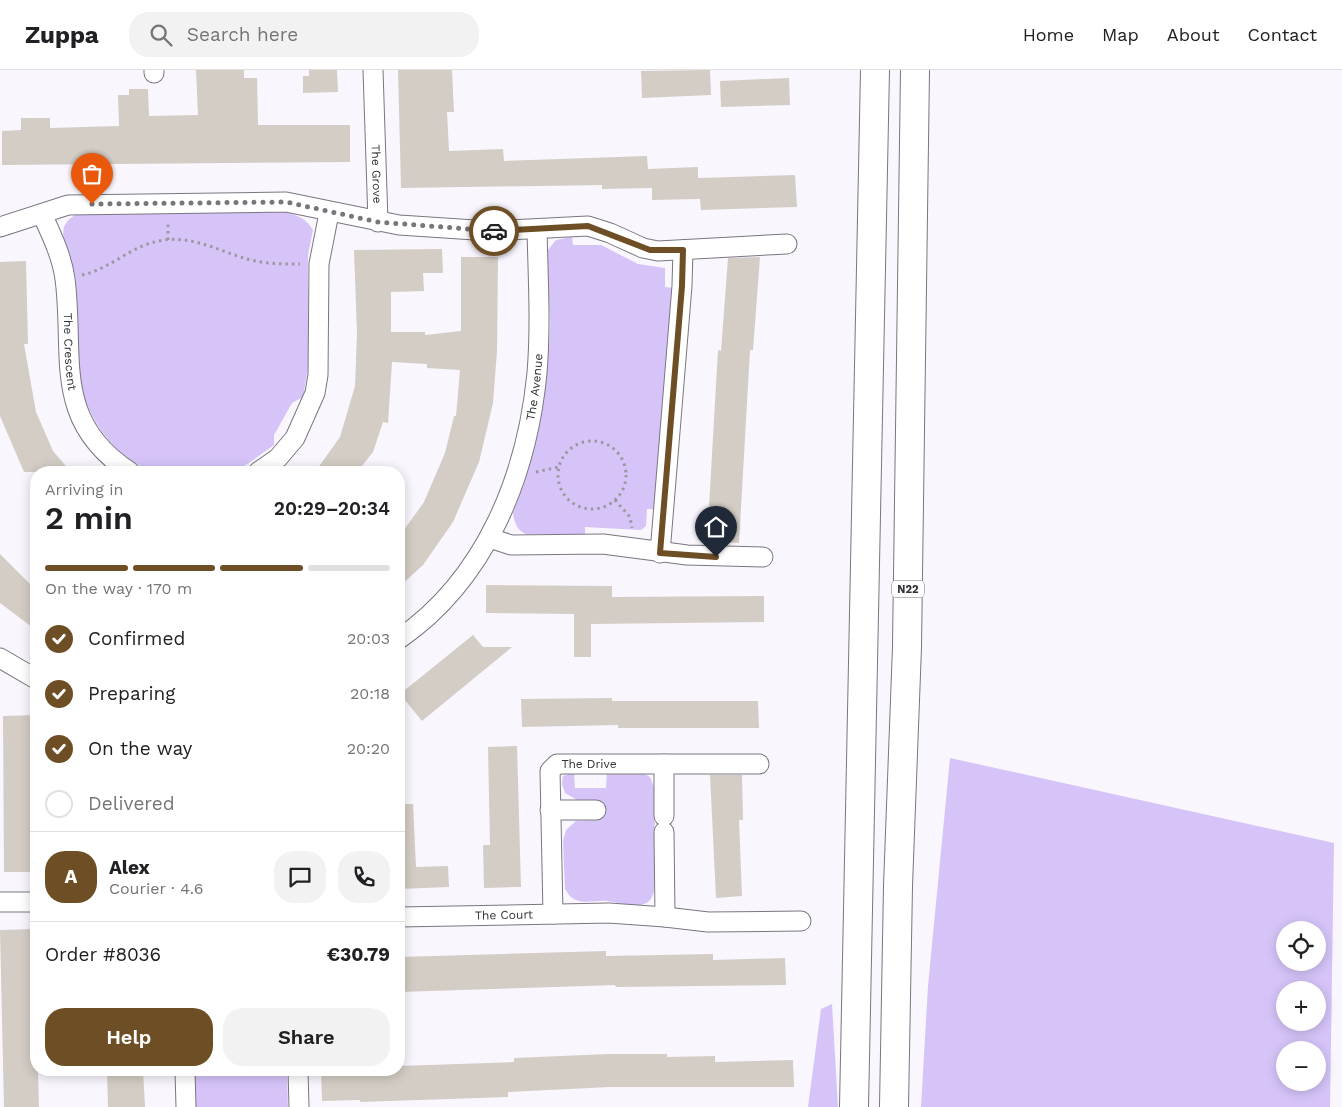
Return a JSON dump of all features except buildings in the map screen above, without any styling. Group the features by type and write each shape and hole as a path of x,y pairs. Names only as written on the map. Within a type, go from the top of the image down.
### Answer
{"highway":[{"path":"854,1107 875,70"},
{"name":"N22","path":"894,1107 898,886 907,647 915,70"}],"street":[{"name":"The Grove","path":"373,70 378,222 453,229 537,229 588,226 650,250 787,244"},
{"path":"0,227 73,204 286,202 378,222"},
{"path":"267,466 278,458 295,438 315,393 318,375 319,264 329,212"},
{"name":"The Crescent","path":"42,214 57,251 65,278 69,377 75,401 94,439 123,466"},
{"name":"The Avenue","path":"405,635 422,624 448,598 472,566 490,538 518,472 532,406 538,346 537,229"},
{"path":"660,553 682,286 683,250"},
{"path":"490,538 511,545 603,544 660,553 762,557"},
{"path":"0,658 30,676"},
{"name":"The Drive","path":"552,914 550,771 557,764 759,764"},
{"path":"664,764 665,917 708,922 801,921"},
{"path":"550,810 596,810"},
{"path":"0,902 30,902"},
{"name":"The Court","path":"405,917 609,913 665,917"},
{"path":"185,1076 186,1107"},
{"path":"298,1076 298,1107"}],"path":[{"path":"65,278 88,274 138,248 159,240 187,240 266,264 319,264"},
{"path":"594,441 605,443 615,449 626,469 626,481 615,500 606,506 595,509 579,506 566,497 558,477 559,466 564,456 572,448 582,442 594,441"},
{"path":"615,500 630,517 632,533"}],"shaded area":[{"path":"278,212 298,216 310,225 313,230 308,255 308,368 303,397 292,403 274,435 274,445 244,466 140,466 122,453 105,436 87,405 78,374 75,276 65,246 63,233 65,224 73,216 81,213"},
{"path":"572,237 573,245 601,245 638,264 665,268 665,287 673,288 655,509 647,509 646,526 641,530 585,527 585,534 526,534 518,528 514,519 513,513 528,467 539,423 549,355 548,250 556,240"},
{"path":"950,758 1334,843 1330,1107 921,1107 928,986"},
{"path":"574,772 575,788 606,788 607,772 643,773 650,777 655,790 654,891 647,903 627,905 607,901 580,901 571,897 565,889 563,841 566,830 576,821 598,820 598,800 579,801 565,793 562,784 563,776"},
{"path":"832,1004 838,1107 808,1107 821,1009"},
{"path":"194,1076 287,1076 288,1107 196,1107"}],"way so far":[{"path":"92,204 286,202 399,225 494,231"}],"route":[{"path":"494,231 588,226 650,250 683,250 682,286 660,553 716,557"}]}
